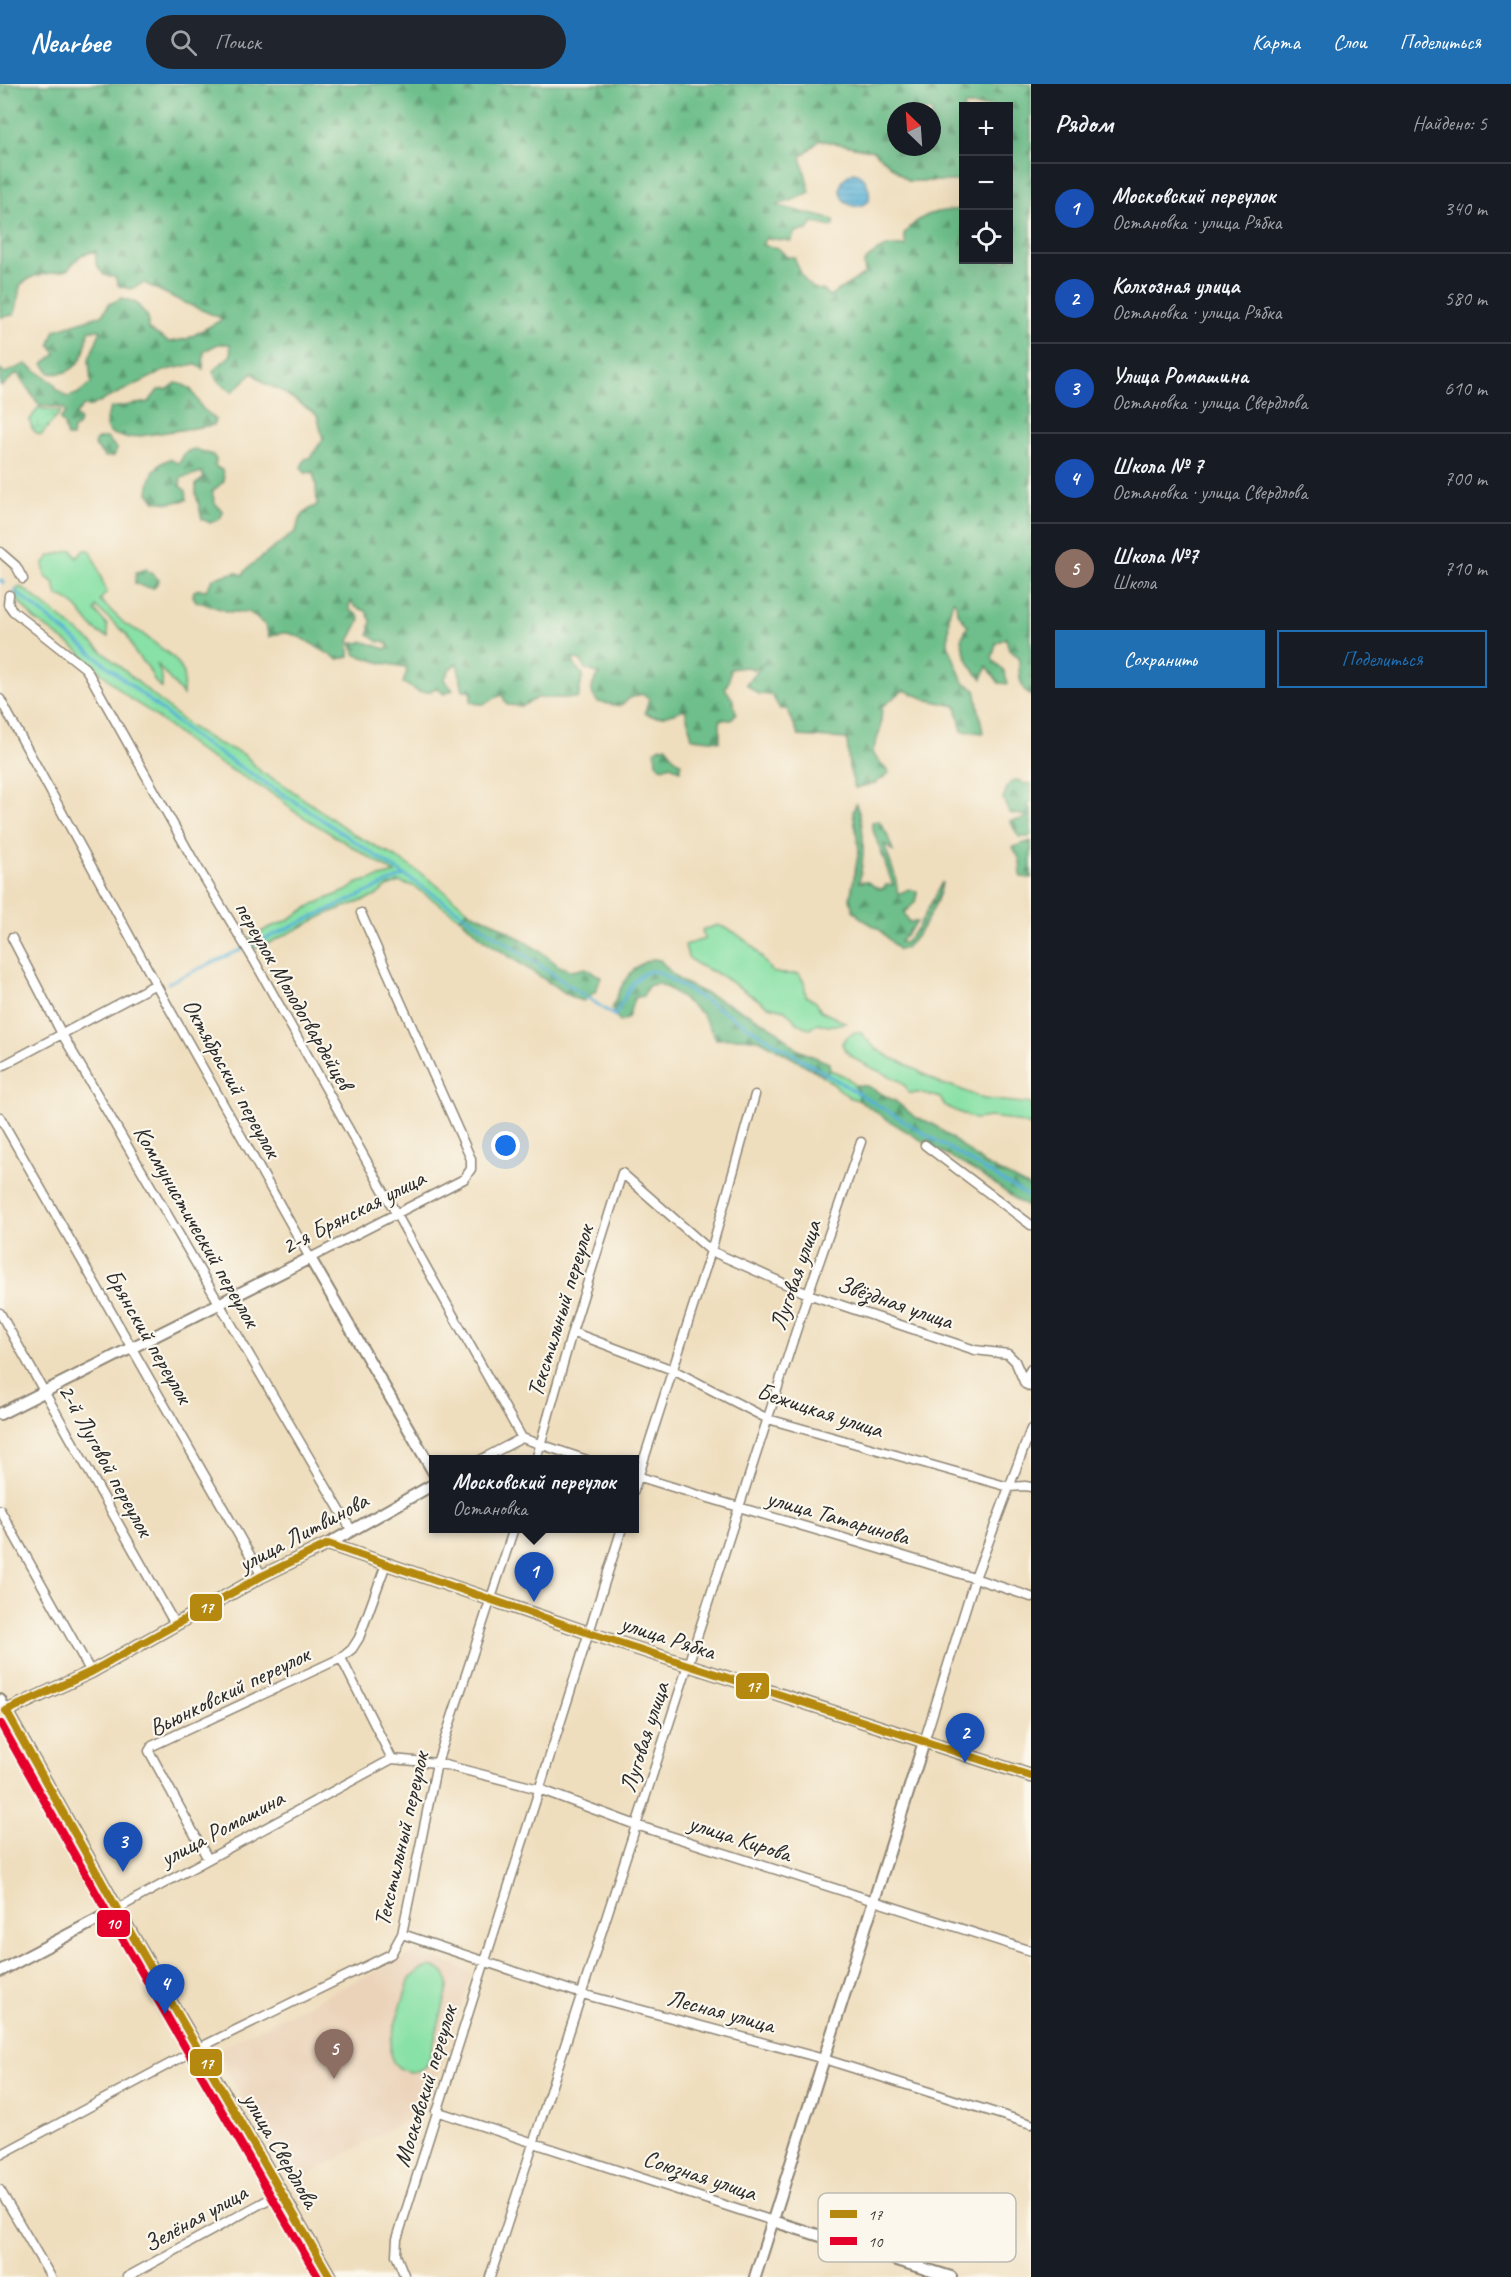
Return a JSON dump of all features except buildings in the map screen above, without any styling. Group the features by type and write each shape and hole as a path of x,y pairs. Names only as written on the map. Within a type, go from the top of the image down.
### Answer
{"main road":[{"name":"улица Литвинова","path":"2,1709 91,1672 262,1576 328,1544"},
{"name":"улица Рябка","path":"328,1544 589,1634 1031,1776"},
{"name":"улица Свердлова","path":"2,1709 330,2277"}],"street":[{"path":"0,552 16,566 23,579"},
{"name":"переулок Молодогвардейцев","path":"9,595 8,604 13,611 85,668 95,682 116,724 191,856 255,962 522,1438"},
{"name":"Октябрьский переулок","path":"0,699 156,984 429,1464"},
{"name":"2-я Брянская улица","path":"0,1414 464,1179 471,1169 471,1159 361,913"},
{"name":"Коммунистический переулок","path":"12,939 62,1034 352,1531"},
{"path":"0,1067 156,984"},
{"path":"639,1469 711,1251 755,1095"},
{"name":"Брянский переулок","path":"0,1117 134,1348 262,1576"},
{"name":"Луговая улица","path":"490,2277 808,1294 861,1142"},
{"path":"925,1145 1031,1225"},
{"name":"Звёздная улица","path":"622,1173 711,1251 808,1294 975,1350 1008,1354 1028,1386"},
{"name":"Текстильный переулок","path":"537,1455 572,1332 622,1173"},
{"name":"2-й Луговой переулок","path":"0,1313 46,1391 176,1626"},
{"name":"Бежицкая улица","path":"572,1332 673,1370 768,1419 1009,1487 1031,1488"},
{"path":"1028,1386 1026,1377 1031,1369"},
{"path":"755,2277 975,1578 1031,1429"},
{"path":"490,1455 522,1438 572,1455"},
{"name":"улица Татаринова","path":"639,1476 1031,1597"},
{"name":"улица Литвинова","path":"328,1544 429,1487"},
{"path":"0,1510 91,1672"},
{"name":"Текстильный переулок","path":"0,2155 198,2048 392,1954 402,1934 436,1763 512,1533"},
{"name":"Московский переулок","path":"405,2277 396,2255 397,2239 620,1533"},
{"name":"Вьюнковский переулок","path":"208,1859 149,1750 152,1746 341,1658 352,1649 359,1638 386,1564"},
{"path":"341,1658 392,1759 436,1763"},
{"name":"улица Ромашина","path":"0,1971 392,1759"},
{"name":"улица Кирова","path":"436,1763 539,1789 636,1825 1031,1951"},
{"name":"Лесная улица","path":"402,1934 582,1994 824,2059 1031,2124"},
{"name":"Союзная улица","path":"436,2111 818,2235"},
{"path":"0,2190 51,2277"},
{"name":"Зелёная улица","path":"127,2277 282,2192"},
{"name":"Союзная улица","path":"903,2262 951,2277"}],"shaded area":[{"path":"417,1951 472,1972 427,2108 292,2184 215,2050"}],"green space":[{"path":"0,84 1031,84 1031,696 1021,684 1019,657 1009,650 1006,638 996,643 992,659 1004,671 1008,684 999,683 987,666 982,679 974,670 966,656 961,639 968,626 957,612 953,600 949,614 948,644 963,682 975,689 983,733 962,731 956,706 928,700 904,690 882,707 880,731 872,753 889,773 876,783 855,788 849,767 847,739 799,736 787,709 780,709 772,695 758,694 746,684 761,666 753,669 746,667 730,669 729,681 725,688 733,700 736,713 731,720 720,719 720,741 692,738 685,709 660,717 645,713 649,698 642,694 630,698 620,706 598,702 593,695 592,688 599,674 586,669 581,661 572,658 576,668 583,674 578,698 537,698 522,706 507,705 502,695 477,704 471,702 471,690 463,690 457,663 450,669 444,680 453,690 444,694 437,688 430,692 419,692 403,683 406,667 356,655 351,643 354,642 362,641 386,649 389,646 369,635 371,621 366,611 355,607 351,601 350,610 359,616 360,620 349,641 349,657 338,659 304,639 290,634 280,633 269,637 266,626 249,612 230,612 196,601 193,596 194,591 206,590 214,578 236,572 242,575 250,566 296,531 302,515 317,505 313,472 305,473 301,467 323,439 317,415 278,389 265,384 253,373 232,392 217,380 213,371 231,355 230,344 218,344 204,351 203,369 195,364 166,370 91,406 84,406 75,415 80,421 78,427 73,429 72,437 67,437 60,419 66,412 63,408 39,405 17,373 2,386 0,385 0,369 5,373 26,364 54,383 57,389 67,397 77,394 91,383 89,359 101,330 90,330 86,346 77,365 56,374 50,373 43,364 56,354 50,344 55,330 102,315 109,304 122,298 136,303 148,317 148,329 169,342 187,339 223,319 144,283 130,289 119,286 115,277 104,275 96,264 96,251 81,255 67,270 34,276 21,284 14,315 0,317","holes":["959,102 1013,102 1013,264 959,264 959,209 938,212 917,221 904,234 906,247 888,247 873,254 864,263 865,274 829,296 823,290 807,283 794,257 787,257 778,248 762,245 766,238 791,241 795,232 808,230 813,222 831,227 834,225 834,220 775,205 789,202 810,192 801,157 820,140 874,151 908,181 958,181"]},
{"path":"176,383 193,392 203,409 215,419 214,425 126,438 110,433 107,429 106,419 111,408 149,402 158,390 168,389"},
{"path":"38,408 61,411 41,435 33,429 30,420"},
{"path":"107,438 117,449 114,456 105,457 94,445 96,440"},
{"path":"195,449 213,455 216,460 215,466 223,471 224,481 212,492 215,503 223,512 220,519 210,523 202,519 196,494 196,484 204,478 202,472 181,478 180,486 186,491 187,500 170,503 155,501 148,493 151,477 156,468 170,459 177,463 186,453"},
{"path":"72,550 77,558 84,550 90,550 107,592 100,600 126,625 140,632 174,658 184,673 183,695 157,664 162,677 162,688 156,683 147,666 135,653 127,635 96,607 95,611 107,625 108,637 94,629 72,603 57,596 54,583 45,576 43,564 50,556"},
{"path":"146,569 159,580 154,588 135,583 136,572"},
{"path":"18,587 23,588 90,641 189,726 215,742 245,755 262,773 281,783 355,835 399,859 468,910 460,918 413,886 399,882 385,888 376,896 331,912 254,949 249,939 268,928 358,883 395,873 292,810 280,798 202,753 130,699 76,649 34,619 15,597"},
{"path":"667,746 673,757 681,763 680,770 671,765 662,768 656,763 655,751"},
{"path":"1015,780 1024,784 1031,783 1031,801 1028,807 1031,809 1031,835 1028,837 1019,837 1010,821 1028,816 1009,813 1003,799 1008,785"},
{"path":"856,804 863,843 859,882 866,881 882,889 886,885 893,885 872,827 872,822 879,821 893,851 884,844 895,876 898,894 909,889 917,892 915,902 904,912 909,922 917,922 900,942 905,943 918,928 942,882 938,899 920,932 899,950 879,929 862,919 853,910 850,899 859,850 853,811"},
{"path":"1031,841 1031,878 1021,877 1020,860 1013,847"},
{"path":"468,911 491,921 540,951 559,966 572,971 586,968 601,977 596,991 583,1001 573,998 484,940 460,918"},
{"path":"718,925 734,932 754,947 772,972 799,974 804,982 806,996 816,1002 821,1011 846,1023 828,1026 818,1023 810,1029 797,1023 785,1010 768,1006 720,975 698,965 688,957 685,945 705,939 702,930"},
{"path":"652,959 660,960 682,982 751,1015 776,1030 798,1050 829,1063 830,1070 822,1075 761,1040 716,1039 702,1014 658,983 648,986 643,996 634,998 628,1018 620,1022 612,1009 622,986 637,967"},
{"path":"855,1032 860,1032 875,1048 891,1058 943,1085 952,1086 984,1099 1031,1104 1031,1126 1007,1119 990,1117 975,1119 946,1107 940,1098 922,1093 909,1093 902,1083 858,1061 845,1050 842,1043"},
{"path":"830,1070 854,1084 860,1101 849,1097 822,1075"},
{"path":"856,1085 867,1086 895,1101 915,1117 933,1124 985,1164 1031,1188 1031,1209 986,1178 875,1112 860,1101"},
{"path":"429,1967 438,1968 444,1973 448,1989 428,2064 417,2071 404,2071 391,2058 392,2036 410,1979 419,1971"}],"water":[{"path":"854,172 865,180 869,201 853,206 842,198 840,192 845,178"}],"waterway":[{"path":"0,580 4,583"},
{"path":"15,591 197,739 303,807 615,1016 637,979 650,971 658,972 1031,1198"},
{"path":"251,945 405,875"},
{"path":"168,983 242,949"}],"transit line":[{"name":"17","path":"330,2277 117,1909 6,1711 91,1672 262,1576 328,1544 589,1633 1031,1776"},
{"name":"10","path":"1,1724 318,2277"}],"place":[{"name":"Московский переулок","path":"534,1602"},
{"name":"Колхозная улица","path":"965,1763"},
{"name":"Улица Ромашина","path":"123,1872"},
{"name":"Школа № 7","path":"165,2014"},
{"name":"Школа №7","path":"334,2079"}]}
